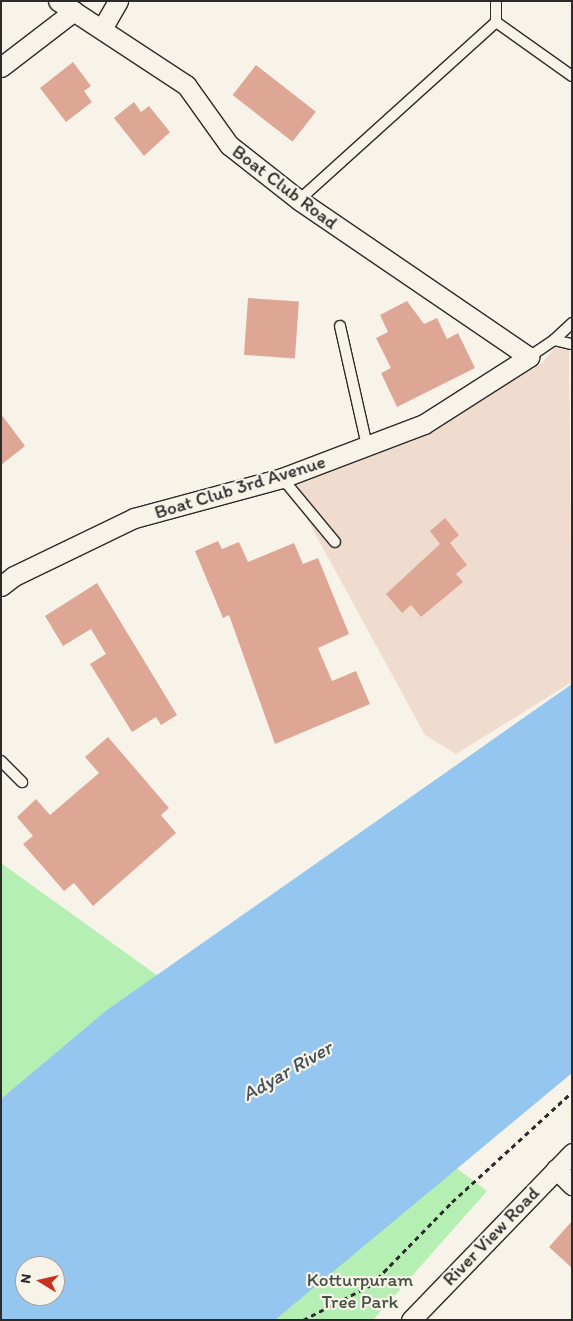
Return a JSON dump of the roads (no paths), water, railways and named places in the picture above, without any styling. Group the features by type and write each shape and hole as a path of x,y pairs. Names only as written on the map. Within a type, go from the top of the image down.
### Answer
{"street":[{"path":"103,27 118,1"},
{"path":"1,67 66,6"},
{"name":"Boat Club Road","path":"66,6 103,27 186,85 229,145 299,200 529,357"},
{"name":"Boat Club 3rd Avenue","path":"1,586 14,576 134,518 282,478 424,424 529,357"},
{"name":"River View Road","path":"411,1320 572,1153"},
{"path":"556,1169 572,1185"}],"lane":[{"path":"299,200 496,22 496,1"},
{"path":"496,22 572,76"},
{"path":"529,357 554,340 572,322"},
{"path":"340,326 367,446"},
{"path":"554,340 572,344"},
{"path":"282,478 335,542"},
{"path":"1,761 22,782"}],"water":[{"name":"Adyar River","path":"572,684 572,1073 275,1320 1,1320 1,1099 107,1010"}],"park label":[{"name":"Kotturpuram Tree Park","path":"360,1291"}]}
